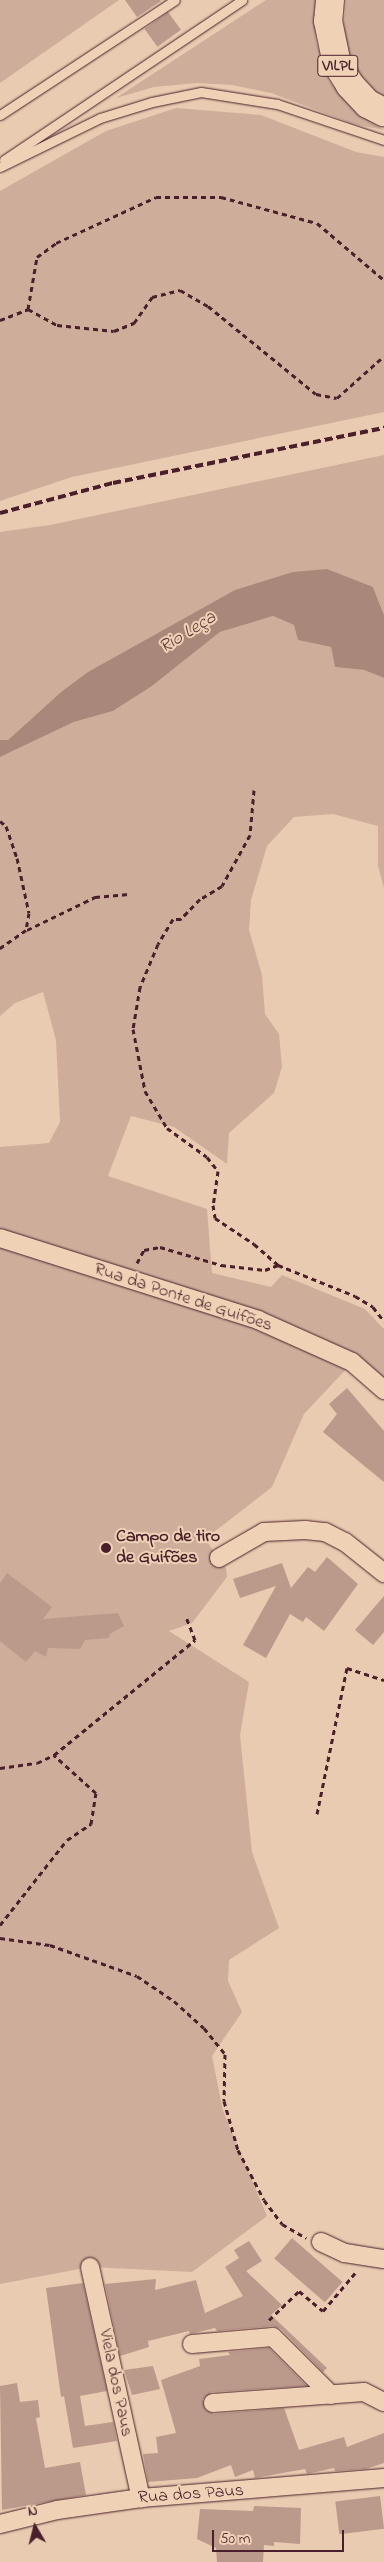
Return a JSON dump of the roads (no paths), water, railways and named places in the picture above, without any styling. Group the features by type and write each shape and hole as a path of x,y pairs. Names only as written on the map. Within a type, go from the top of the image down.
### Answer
{"highway":[{"name":"VILPL","path":"330,0 328,22 337,64 350,86 368,104 384,112"}],"street":[{"name":"Rua da Ponte de Guifões","path":"0,1238 46,1250 139,1284 258,1320 352,1362 384,1390"},
{"path":"219,1558 264,1532 305,1530 325,1532 345,1542 384,1573"},
{"path":"321,2242 345,2253 376,2258"},
{"name":"Viela dos Paus","path":"90,2267 141,2498"},
{"path":"192,2344 273,2337 331,2395"},
{"path":"213,2403 364,2392 384,2402"},
{"name":"Rua dos Paus","path":"0,2524 57,2510 141,2498 384,2478"}],"lane":[{"path":"0,115 174,0"},
{"path":"0,162 242,0"},
{"path":"0,167 100,118 152,102 201,92 277,104 384,140"}],"water":[{"name":"Rio Leça","path":"327,569 373,587 384,615 384,678 364,670 335,667 331,647 298,640 294,625 273,616 220,632 152,686 113,711 74,722 0,757 0,740 8,740 61,692 88,672 235,590 293,572"}],"railway":[{"path":"0,513 113,483 384,428"}],"place":[{"name":"Campo de tiro de Guifões","path":"106,1548"}]}
